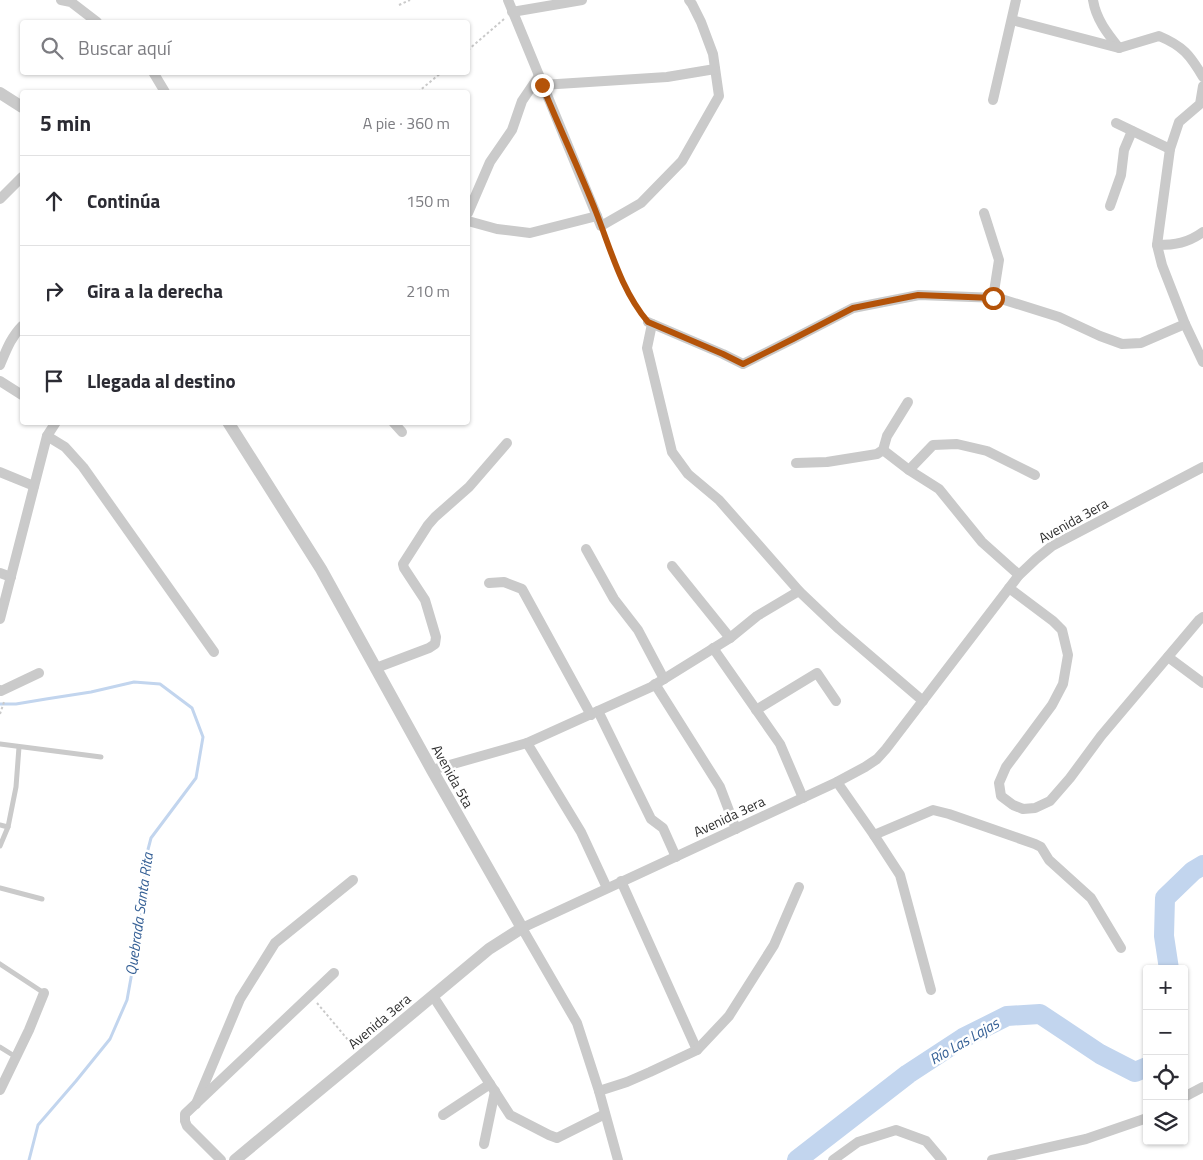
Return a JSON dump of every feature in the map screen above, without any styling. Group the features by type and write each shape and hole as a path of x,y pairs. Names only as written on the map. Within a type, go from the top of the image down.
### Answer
{"street":[{"path":"61,0 71,2 94,20"},
{"path":"508,0 599,221"},
{"path":"512,12 582,0"},
{"path":"470,222 497,229 530,233 599,221 641,204 682,161 719,96 713,54 701,22 689,0"},
{"path":"993,100 1016,0"},
{"path":"1093,0 1095,11 1104,30 1119,48"},
{"path":"1012,20 1119,48 1159,36 1174,42 1188,54 1203,77"},
{"path":"470,207 490,162 512,130 522,101 540,81 667,77 715,69"},
{"path":"155,75 164,90"},
{"path":"1203,86 1200,104 1179,122 1170,149 1157,245 1162,265 1184,324 1203,362"},
{"path":"0,93 20,105"},
{"path":"1116,123 1170,149"},
{"path":"1110,206 1121,175 1124,150 1132,131"},
{"path":"0,199 20,179"},
{"path":"984,213 999,260 993,298"},
{"path":"1157,245 1174,245 1195,239 1203,232"},
{"path":"924,701 799,591 719,500 688,474 672,452 647,348 650,323 743,364 853,308 918,295 993,298 1058,317 1122,344 1141,343 1184,324"},
{"path":"0,365 16,332 20,328"},
{"path":"0,381 20,394"},
{"path":"796,463 827,462 877,454 883,450 887,436 908,402"},
{"path":"0,619 47,436 54,425"},
{"name":"Avenida 5ta","path":"230,425 321,570 432,770 577,1023 599,1091 618,1160"},
{"path":"396,425 402,432"},
{"path":"47,436 65,447 83,467 214,652"},
{"path":"376,668 435,644 436,637 425,600 403,564 428,525 469,487 507,443"},
{"path":"909,470 933,445 957,444 988,451 1035,475"},
{"path":"883,450 909,470 939,489 982,542 1019,576"},
{"name":"Avenida 3era","path":"235,1160 489,949 522,928 837,782 877,759 924,701 1009,588 1036,559 1052,546 1203,467"},
{"path":"0,472 34,486"},
{"path":"586,549 614,599 638,630 660,682 720,787 736,829"},
{"path":"672,566 730,638"},
{"path":"0,573 11,576"},
{"path":"489,583 504,582 522,589 595,713 651,819 663,828 676,857"},
{"path":"1009,588 1062,630 1068,655 1063,684 1052,705 1006,767 999,783 1001,796 1013,805 1023,809 1035,808 1050,801 1102,736 1203,617"},
{"path":"432,770 527,743 660,682 730,638 757,616 799,591"},
{"path":"713,648 780,744 803,798"},
{"path":"1168,657 1203,684"},
{"path":"3,692 1,691 39,673"},
{"path":"756,710 817,673 836,701"},
{"path":"527,743 581,832 607,888"},
{"path":"837,782 900,875 931,990"},
{"path":"874,835 933,810 950,814 1036,844 1041,847 1050,860 1091,898 1121,948"},
{"path":"196,1104 240,999 275,943 353,880"},
{"path":"621,881 697,1050"},
{"path":"599,1091 627,1082 697,1050 730,1016 774,945 799,886"},
{"path":"222,1160 186,1126 184,1121 185,1114 334,972"},
{"path":"0,1090 29,1030 44,993"},
{"path":"433,996 510,1114 557,1138 605,1114"},
{"path":"1188,1095 1203,1087"},
{"path":"443,1115 492,1088"},
{"path":"484,1144 492,1088"},
{"path":"992,1160 1086,1139 1143,1119"},
{"path":"833,1160 858,1142 896,1130 926,1141 942,1160"},
{"path":"848,1149 851,1160"}],"lane":[{"path":"0,744 101,757"},
{"path":"0,846 8,827 16,787 19,747"},
{"path":"0,825 8,827"},
{"path":"0,888 42,899"},
{"path":"0,964 44,993"},
{"path":"0,1047 16,1057"}],"path":[{"path":"398,5 410,0"},
{"path":"470,48 512,12"},
{"path":"420,90 438,75"},
{"path":"599,221 617,271 640,312 650,323"},
{"path":"0,714 3,692"},
{"path":"310,995 362,1056"}],"waterway":[{"name":"Quebrada Santa Rita","path":"0,704 16,704 91,692 134,682 160,684 192,708 203,737 196,778 151,838 145,861 144,898 127,1000 110,1039 38,1125 29,1160"},
{"name":"Río Las Lajas","path":"1168,965 1164,936 1165,898 1193,871 1203,865"},
{"name":"Río Las Lajas","path":"797,1160 908,1074 963,1038 1007,1016 1040,1014 1100,1054 1135,1072 1143,1069"}],"route":[{"path":"542,85 595,212 617,271 640,312 648,322 743,364 853,308 918,295 993,298"}]}
